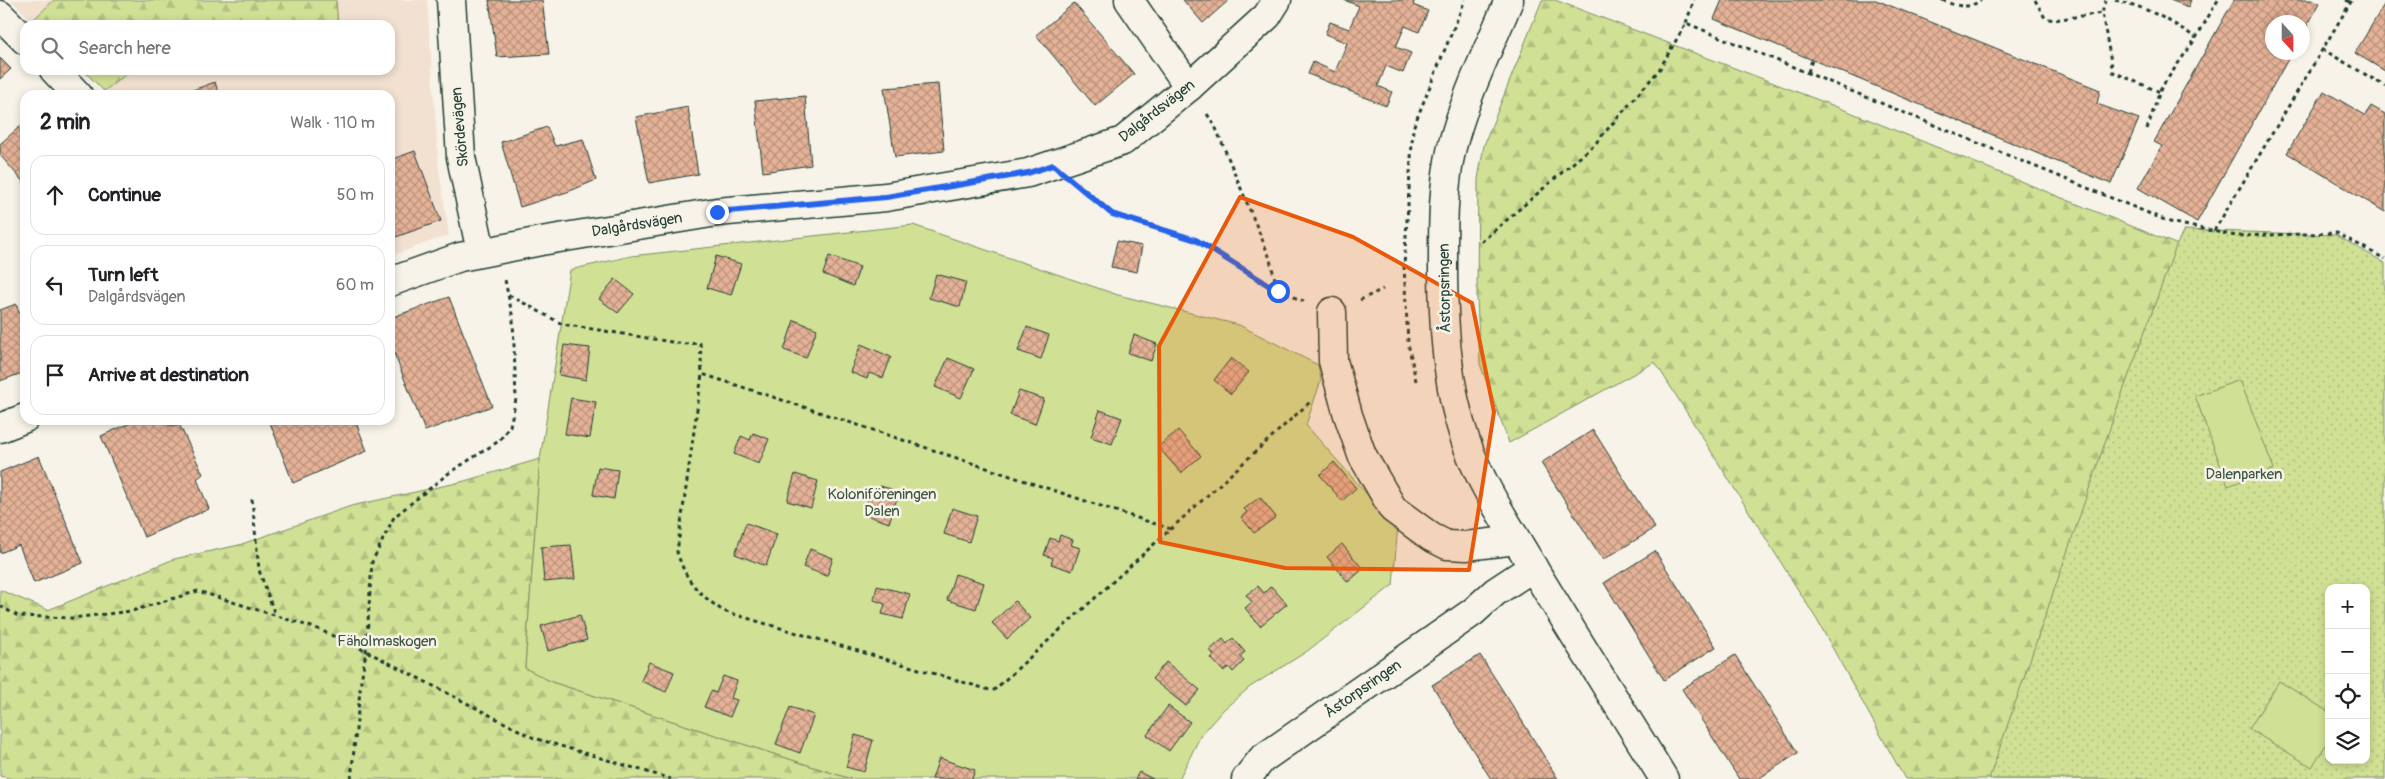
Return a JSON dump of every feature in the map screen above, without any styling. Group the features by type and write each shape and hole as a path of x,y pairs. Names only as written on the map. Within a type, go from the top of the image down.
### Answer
{"street":[{"name":"Skördevägen","path":"451,0 461,157 490,251"},
{"path":"1129,0 1189,87"},
{"name":"Dalgårdsvägen","path":"395,280 460,257 717,212 886,197 1028,173 1123,141 1189,87 1266,16 1278,0"},
{"name":"Åstorpsringen","path":"1509,0 1466,104 1452,148 1443,213 1443,286 1446,341 1454,397 1466,441 1484,483 1516,540 1664,779"},
{"path":"0,15 20,35"},
{"path":"59,75 73,90"},
{"path":"1332,312 1333,361 1362,455 1393,509 1431,537 1447,545 1466,546 1516,540"},
{"path":"0,428 20,420"},
{"name":"Åstorpsringen","path":"1246,779 1262,759 1473,612 1495,592 1533,567"}],"path":[{"path":"1413,128 1464,0"},
{"path":"1480,242 1594,145 1659,70 1686,23 1694,0"},
{"path":"1942,0 1956,6 1975,5 1981,0"},
{"path":"2035,0 2045,18 2054,20 2102,13"},
{"path":"2106,0 2102,13 2108,58 2113,72 2160,92"},
{"path":"2115,0 2137,5 2169,20 2196,38"},
{"path":"2147,129 2160,92 2196,38 2218,0"},
{"path":"2214,231 2351,1 2346,0"},
{"path":"1686,23 2170,222 2236,236 2337,233 2385,259"},
{"path":"2322,49 2385,86"},
{"path":"1808,72 1812,60"},
{"path":"1189,87 1215,126 1269,256 1278,291"},
{"path":"1053,165 1112,214 1196,240 1278,291 1332,312 1383,289"},
{"path":"351,779 361,680 366,651 372,562 394,516 449,473 499,441 510,426 516,400 513,319 508,294 490,251"},
{"path":"508,294 562,324 684,344 700,343 702,374 677,552 684,574 697,592 722,611 993,691 1338,377"},
{"path":"702,374 917,443 983,468 1170,529"},
{"path":"252,500 259,570 275,615"},
{"path":"0,606 18,616 72,618 132,611 198,591 318,629 366,651 534,738 671,779"}],"highlighted area":[{"path":"1240,197 1353,237 1472,303 1494,412 1469,570 1285,568 1160,542 1159,346"}],"shaded area":[{"path":"11,0 54,0 33,20"},
{"path":"336,0 427,0 439,170 449,235 395,254 395,90 105,90 125,75 395,75 395,20 338,20"}],"green space":[{"path":"54,0 336,0 338,20 33,20"},
{"path":"1542,0 1555,0 1850,112 2178,245 2160,779 1905,779 1817,620 1655,362 1509,443 1480,364 1477,298 1478,179 1484,145"},
{"path":"88,75 125,75 105,90 103,90"},
{"name":"Koloniföreningen Dalen","path":"913,225 1118,295 1239,325 1318,365 1321,380 1306,425 1366,493 1398,524 1393,585 1306,652 1250,687 1224,709 1201,735 1179,779 851,779 552,682 525,668 540,459 570,270 631,256"},
{"name":"Dalenparken","path":"2184,230 2336,235 2385,263 2385,779 1989,779 2119,402 2176,246"},
{"path":"2240,380 2274,469 2228,486 2195,396"},
{"name":"Fäholmaskogen","path":"540,459 525,668 552,682 851,779 13,779 0,776 0,590 48,610 174,559 239,545 351,506 461,482"},
{"path":"2279,681 2325,710 2325,746 2312,767 2249,729"}],"building":[{"path":"489,0 542,0 549,54 497,57"},
{"path":"1183,0 1229,0 1203,23"},
{"path":"1344,0 1415,0 1413,5 1428,11 1419,32 1405,26 1396,47 1411,53 1403,73 1386,66 1378,86 1392,92 1386,106 1308,74 1313,62 1335,72 1347,43 1325,34 1330,22 1349,29 1359,6"},
{"path":"1722,0 1876,0 2100,90 2097,104 2139,119 2111,184 1714,19"},
{"path":"2170,0 2191,0 2188,7"},
{"path":"2234,0 2314,0 2320,3 2310,21 2310,15 2265,15 2265,60 2288,60 2197,222 2138,188 2162,146 2154,142"},
{"path":"1074,3 1134,74 1095,106 1036,35"},
{"path":"2385,3 2385,71 2355,53"},
{"path":"0,58 11,69 0,79"},
{"path":"215,82 217,90 193,90"},
{"path":"938,84 944,151 895,157 884,88"},
{"path":"2324,91 2365,115 2371,106 2385,114 2385,212 2287,153"},
{"path":"805,96 811,165 763,172 755,101"},
{"path":"688,107 698,174 649,183 636,117"},
{"path":"20,126 20,178 0,155 0,144"},
{"path":"547,127 555,146 583,139 596,180 570,191 520,207 501,142"},
{"path":"415,151 441,221 395,237 395,158"},
{"path":"1117,241 1142,246 1137,272 1111,267"},
{"path":"716,256 741,264 731,295 707,288"},
{"path":"829,256 860,267 853,286 823,274"},
{"path":"936,274 966,282 960,307 929,298"},
{"path":"615,279 634,294 618,313 599,299"},
{"path":"449,297 492,406 425,431 395,356 395,316"},
{"path":"16,304 20,315 20,374 0,381 0,310"},
{"path":"794,320 817,329 806,358 784,350"},
{"path":"1027,327 1049,335 1041,359 1018,351"},
{"path":"1134,335 1157,344 1151,361 1128,353"},
{"path":"861,344 891,357 883,378 869,373 867,379 850,372"},
{"path":"564,345 590,348 586,380 559,375"},
{"path":"948,358 974,369 961,398 935,387"},
{"path":"1231,358 1249,372 1231,394 1214,380"},
{"path":"1019,391 1044,399 1035,424 1010,415"},
{"path":"571,398 596,402 590,438 565,434"},
{"path":"1100,410 1122,418 1112,444 1091,437"},
{"path":"126,425 179,425 203,474 197,479 209,509 144,537 101,436"},
{"path":"271,425 357,425 367,451 293,483"},
{"path":"1178,430 1201,456 1181,473 1158,447"},
{"path":"1593,430 1655,528 1603,560 1541,463"},
{"path":"753,433 769,439 759,464 734,454 741,436 750,440"},
{"path":"39,456 83,563 34,583 19,545 0,553 0,472"},
{"path":"1334,462 1356,488 1342,501 1320,475"},
{"path":"598,467 618,470 614,499 593,495"},
{"path":"795,474 818,481 811,508 787,501"},
{"path":"880,486 891,489 889,495 897,498 889,523 863,514 871,492 878,494"},
{"path":"1260,497 1276,517 1254,533 1241,517 1247,512 1244,509"},
{"path":"952,508 977,516 969,542 944,534"},
{"path":"746,523 777,534 766,566 735,554"},
{"path":"1060,535 1073,540 1071,545 1080,548 1072,571 1051,564 1053,558 1044,555 1050,538 1058,541"},
{"path":"1342,544 1363,569 1348,582 1327,557"},
{"path":"571,545 575,579 544,582 541,547"},
{"path":"810,549 833,558 827,576 803,567"},
{"path":"1655,551 1716,647 1664,680 1604,583"},
{"path":"955,574 984,583 976,609 947,600"},
{"path":"877,586 910,594 903,619 882,614 885,604 874,600"},
{"path":"1258,586 1264,593 1271,586 1287,604 1260,626 1245,608 1252,602 1246,595"},
{"path":"1015,601 1030,618 1007,639 992,623"},
{"path":"580,615 587,640 548,651 541,626"},
{"path":"1233,638 1245,652 1240,656 1244,661 1233,672 1229,667 1223,671 1211,658 1214,655 1210,650 1223,639 1227,644"},
{"path":"1480,655 1558,779 1491,779 1432,685"},
{"path":"1735,655 1798,753 1758,779 1739,779 1682,689"},
{"path":"649,662 674,672 666,692 641,681"},
{"path":"1166,662 1200,690 1186,706 1152,679"},
{"path":"723,676 737,681 731,698 737,700 730,717 704,707 711,691 716,693"},
{"path":"1168,706 1190,722 1169,751 1147,735"},
{"path":"790,707 814,715 800,753 776,744"},
{"path":"855,735 873,740 864,772 846,767"},
{"path":"939,758 975,770 972,779 932,779"},
{"path":"1139,772 1153,779 1135,779"}],"route":[{"path":"717,212 886,197 1028,173 1053,165 1112,214 1196,240 1278,291"}]}
